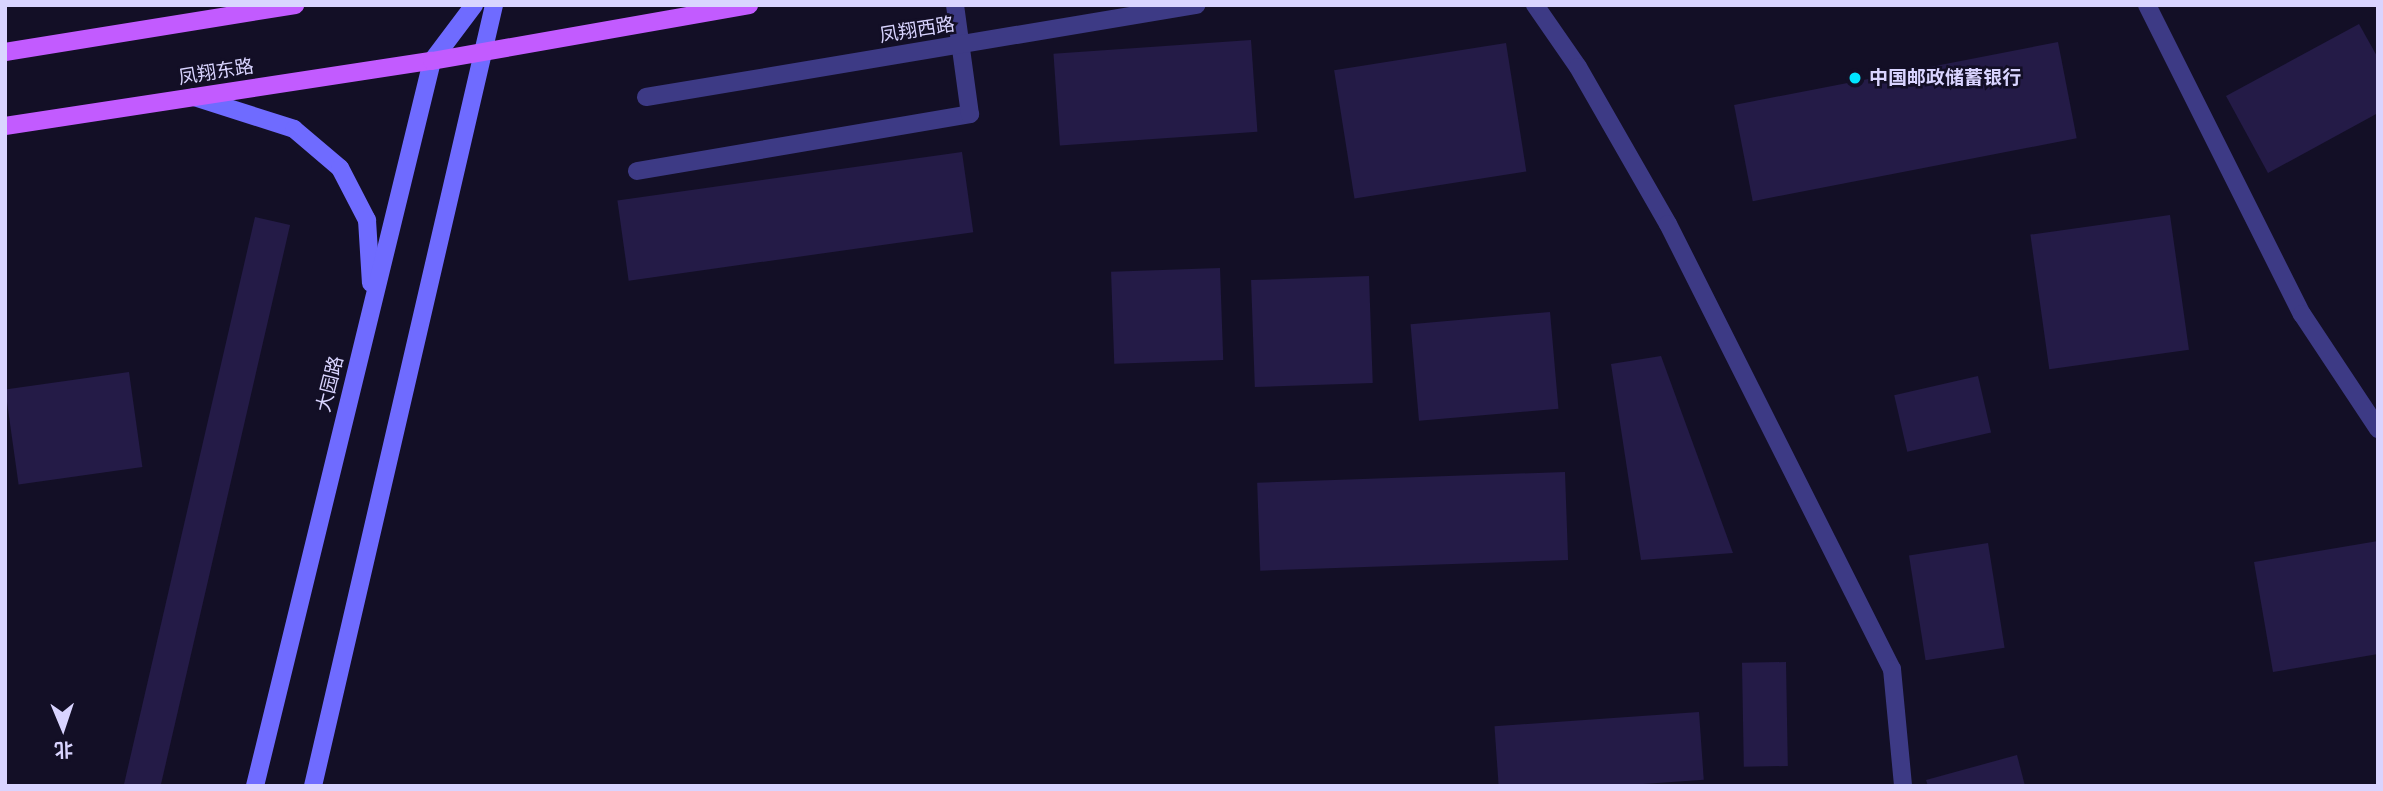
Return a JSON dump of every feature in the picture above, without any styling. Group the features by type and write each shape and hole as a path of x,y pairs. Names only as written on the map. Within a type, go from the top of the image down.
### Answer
{"main road":[{"path":"5,52 295,5"},
{"name":"大园路","path":"255,786 432,61 474,5"},
{"path":"313,786 487,50 494,5"},
{"path":"432,61 749,5"},
{"name":"凤翔东路","path":"5,126 432,61"},
{"path":"194,97 294,129 340,168 367,220 372,299"}],"street":[{"path":"637,171 970,114 954,5"},
{"name":"凤翔西路","path":"646,97 1196,5"},
{"path":"1535,5 1578,67 1668,224 1892,669 1903,786"},
{"path":"2147,5 2302,314 2378,429"}],"building":[{"path":"2359,24 2378,58 2378,113 2268,173 2226,96"},
{"path":"1251,40 1257,132 1060,146 1053,54"},
{"path":"2058,42 2077,138 1753,201 1734,105"},
{"path":"1506,43 1526,171 1354,199 1334,70"},
{"path":"962,152 973,232 629,281 617,200"},
{"path":"2170,215 2189,350 2049,369 2030,235"},
{"path":"255,217 290,225 161,786 124,785"},
{"path":"1220,268 1223,360 1114,364 1111,272"},
{"path":"1369,276 1373,383 1255,387 1251,280"},
{"path":"1550,312 1558,409 1419,421 1411,324"},
{"path":"1661,356 1733,553 1641,560 1611,364"},
{"path":"129,372 142,467 19,484 5,389"},
{"path":"1978,376 1991,433 1907,452 1894,395"},
{"path":"1565,472 1568,560 1260,571 1257,483"},
{"path":"2378,541 2378,654 2273,672 2254,562"},
{"path":"1988,543 2005,648 1926,660 1909,556"},
{"path":"1786,662 1788,766 1744,767 1742,663"},
{"path":"1699,712 1704,780 1616,786 1499,786 1494,726"},
{"path":"2017,755 2025,786 1928,786 1926,780"}],"place":[{"name":"中国邮政储蓄银行","path":"1855,78"}]}
